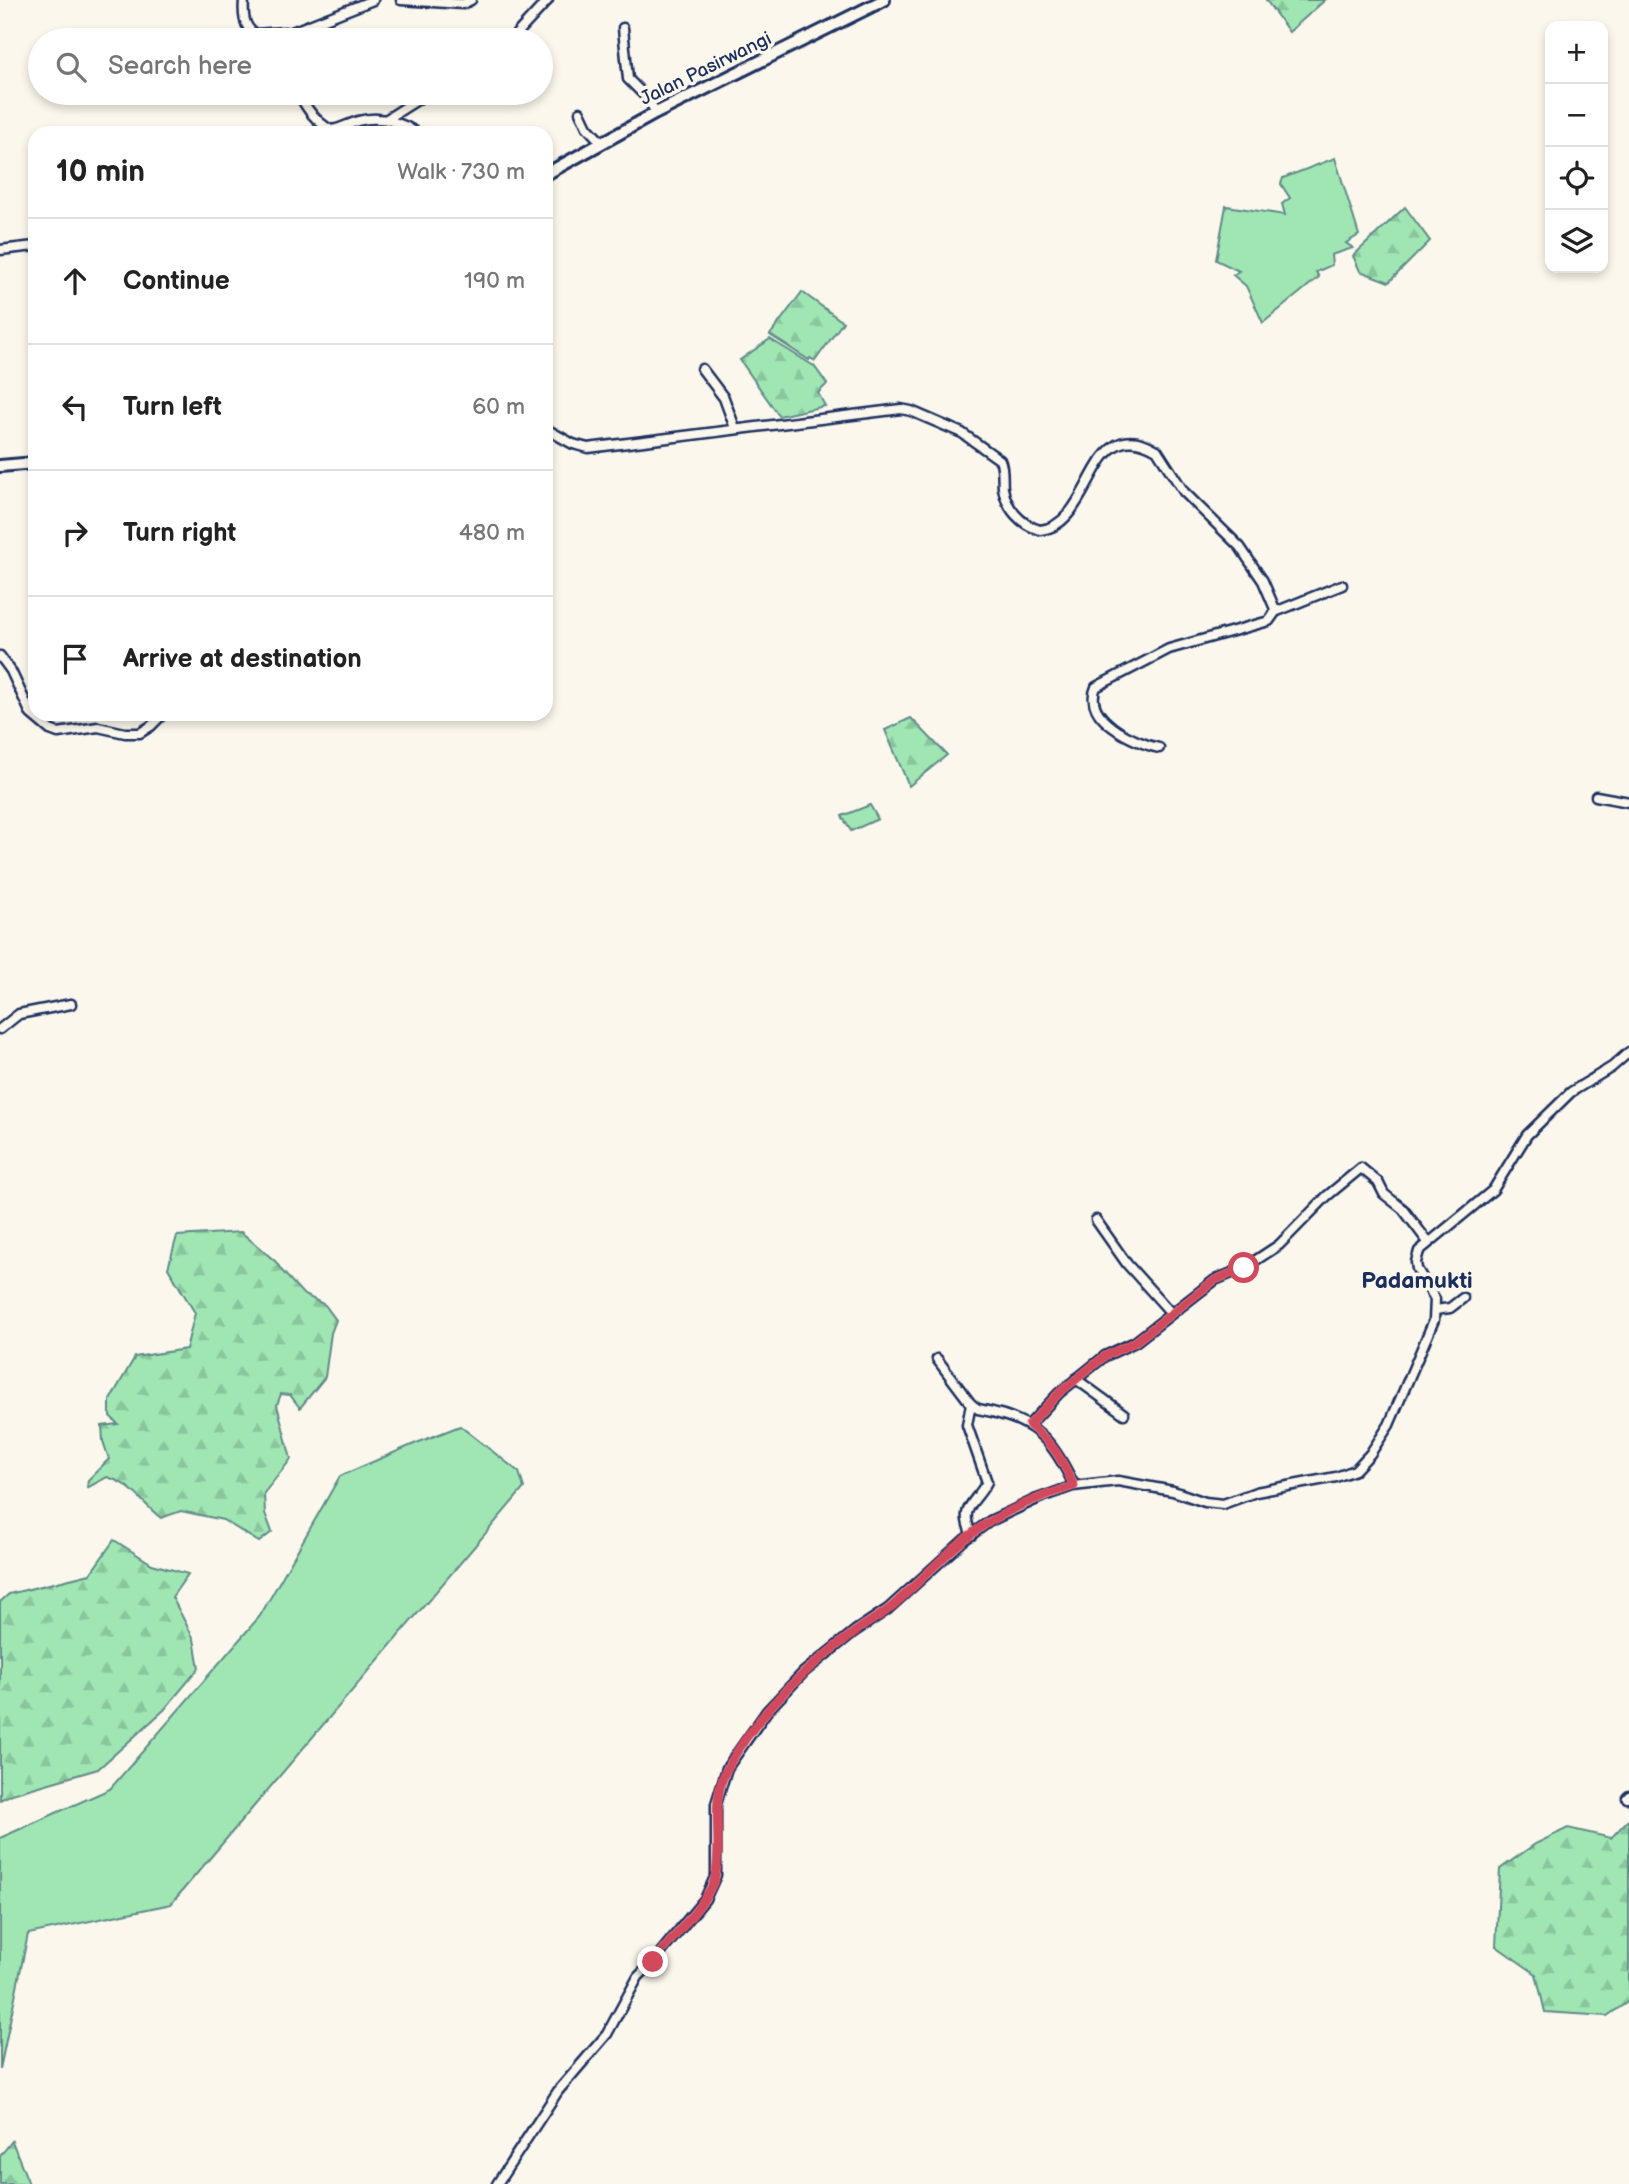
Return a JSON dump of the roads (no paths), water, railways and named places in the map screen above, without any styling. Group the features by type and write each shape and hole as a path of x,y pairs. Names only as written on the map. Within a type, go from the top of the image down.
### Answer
{"street":[{"path":"244,0 244,17 249,28"},
{"path":"311,28 373,0"},
{"path":"401,0 450,4 463,4 471,0"},
{"path":"521,28 548,0"},
{"name":"Jalan Pasirwangi","path":"553,169 656,113 884,0"},
{"path":"623,28 628,79 648,99 656,113"},
{"path":"305,105 318,123 324,126"},
{"path":"387,119 409,105"},
{"path":"580,112 587,127 601,142"},
{"path":"343,126 357,121 387,119 406,126"},
{"path":"0,250 28,247"},
{"path":"702,369 724,398 735,428"},
{"path":"553,433 573,444 588,448 897,409 911,411 961,433 1000,460 1003,490 1009,507 1023,521 1040,530 1051,528 1064,519 1085,489 1100,459 1111,449 1119,443 1141,442 1157,450 1184,492 1240,547 1263,581 1275,612"},
{"path":"0,466 28,464"},
{"path":"1159,748 1134,740 1097,712 1094,698 1096,687 1169,649 1265,623 1275,612 1342,585"},
{"path":"0,656 11,671 28,708"},
{"path":"39,721 58,733 98,727 139,733 157,721"},
{"path":"1596,796 1629,802"},
{"path":"0,1029 19,1014 71,1004"},
{"path":"497,2184 558,2091 607,2034 638,1977 705,1899 712,1886 716,1863 716,1804 727,1768 767,1711 804,1672 855,1631 888,1609 971,1535 990,1521 1037,1499 1074,1486 1118,1481 1223,1504 1273,1488 1325,1479 1355,1470 1370,1454 1389,1425 1434,1320 1435,1299 1420,1276 1416,1262 1419,1251 1493,1190 1527,1135 1571,1092 1612,1068 1629,1052"},
{"path":"1029,1425 1076,1379 1105,1356 1135,1342 1215,1280 1244,1268 1279,1245 1327,1196 1362,1168 1377,1181 1384,1194 1400,1206 1428,1242"},
{"path":"1097,1220 1119,1254 1171,1313"},
{"path":"1435,1310 1450,1308 1463,1298"},
{"path":"937,1359 971,1404 978,1409 1029,1425 1048,1439 1074,1486"},
{"path":"1076,1379 1124,1414"},
{"path":"971,1404 967,1425 987,1482 968,1507 965,1521 971,1535"}],"district":[{"name":"Padamukti","path":"1417,1281"}]}
